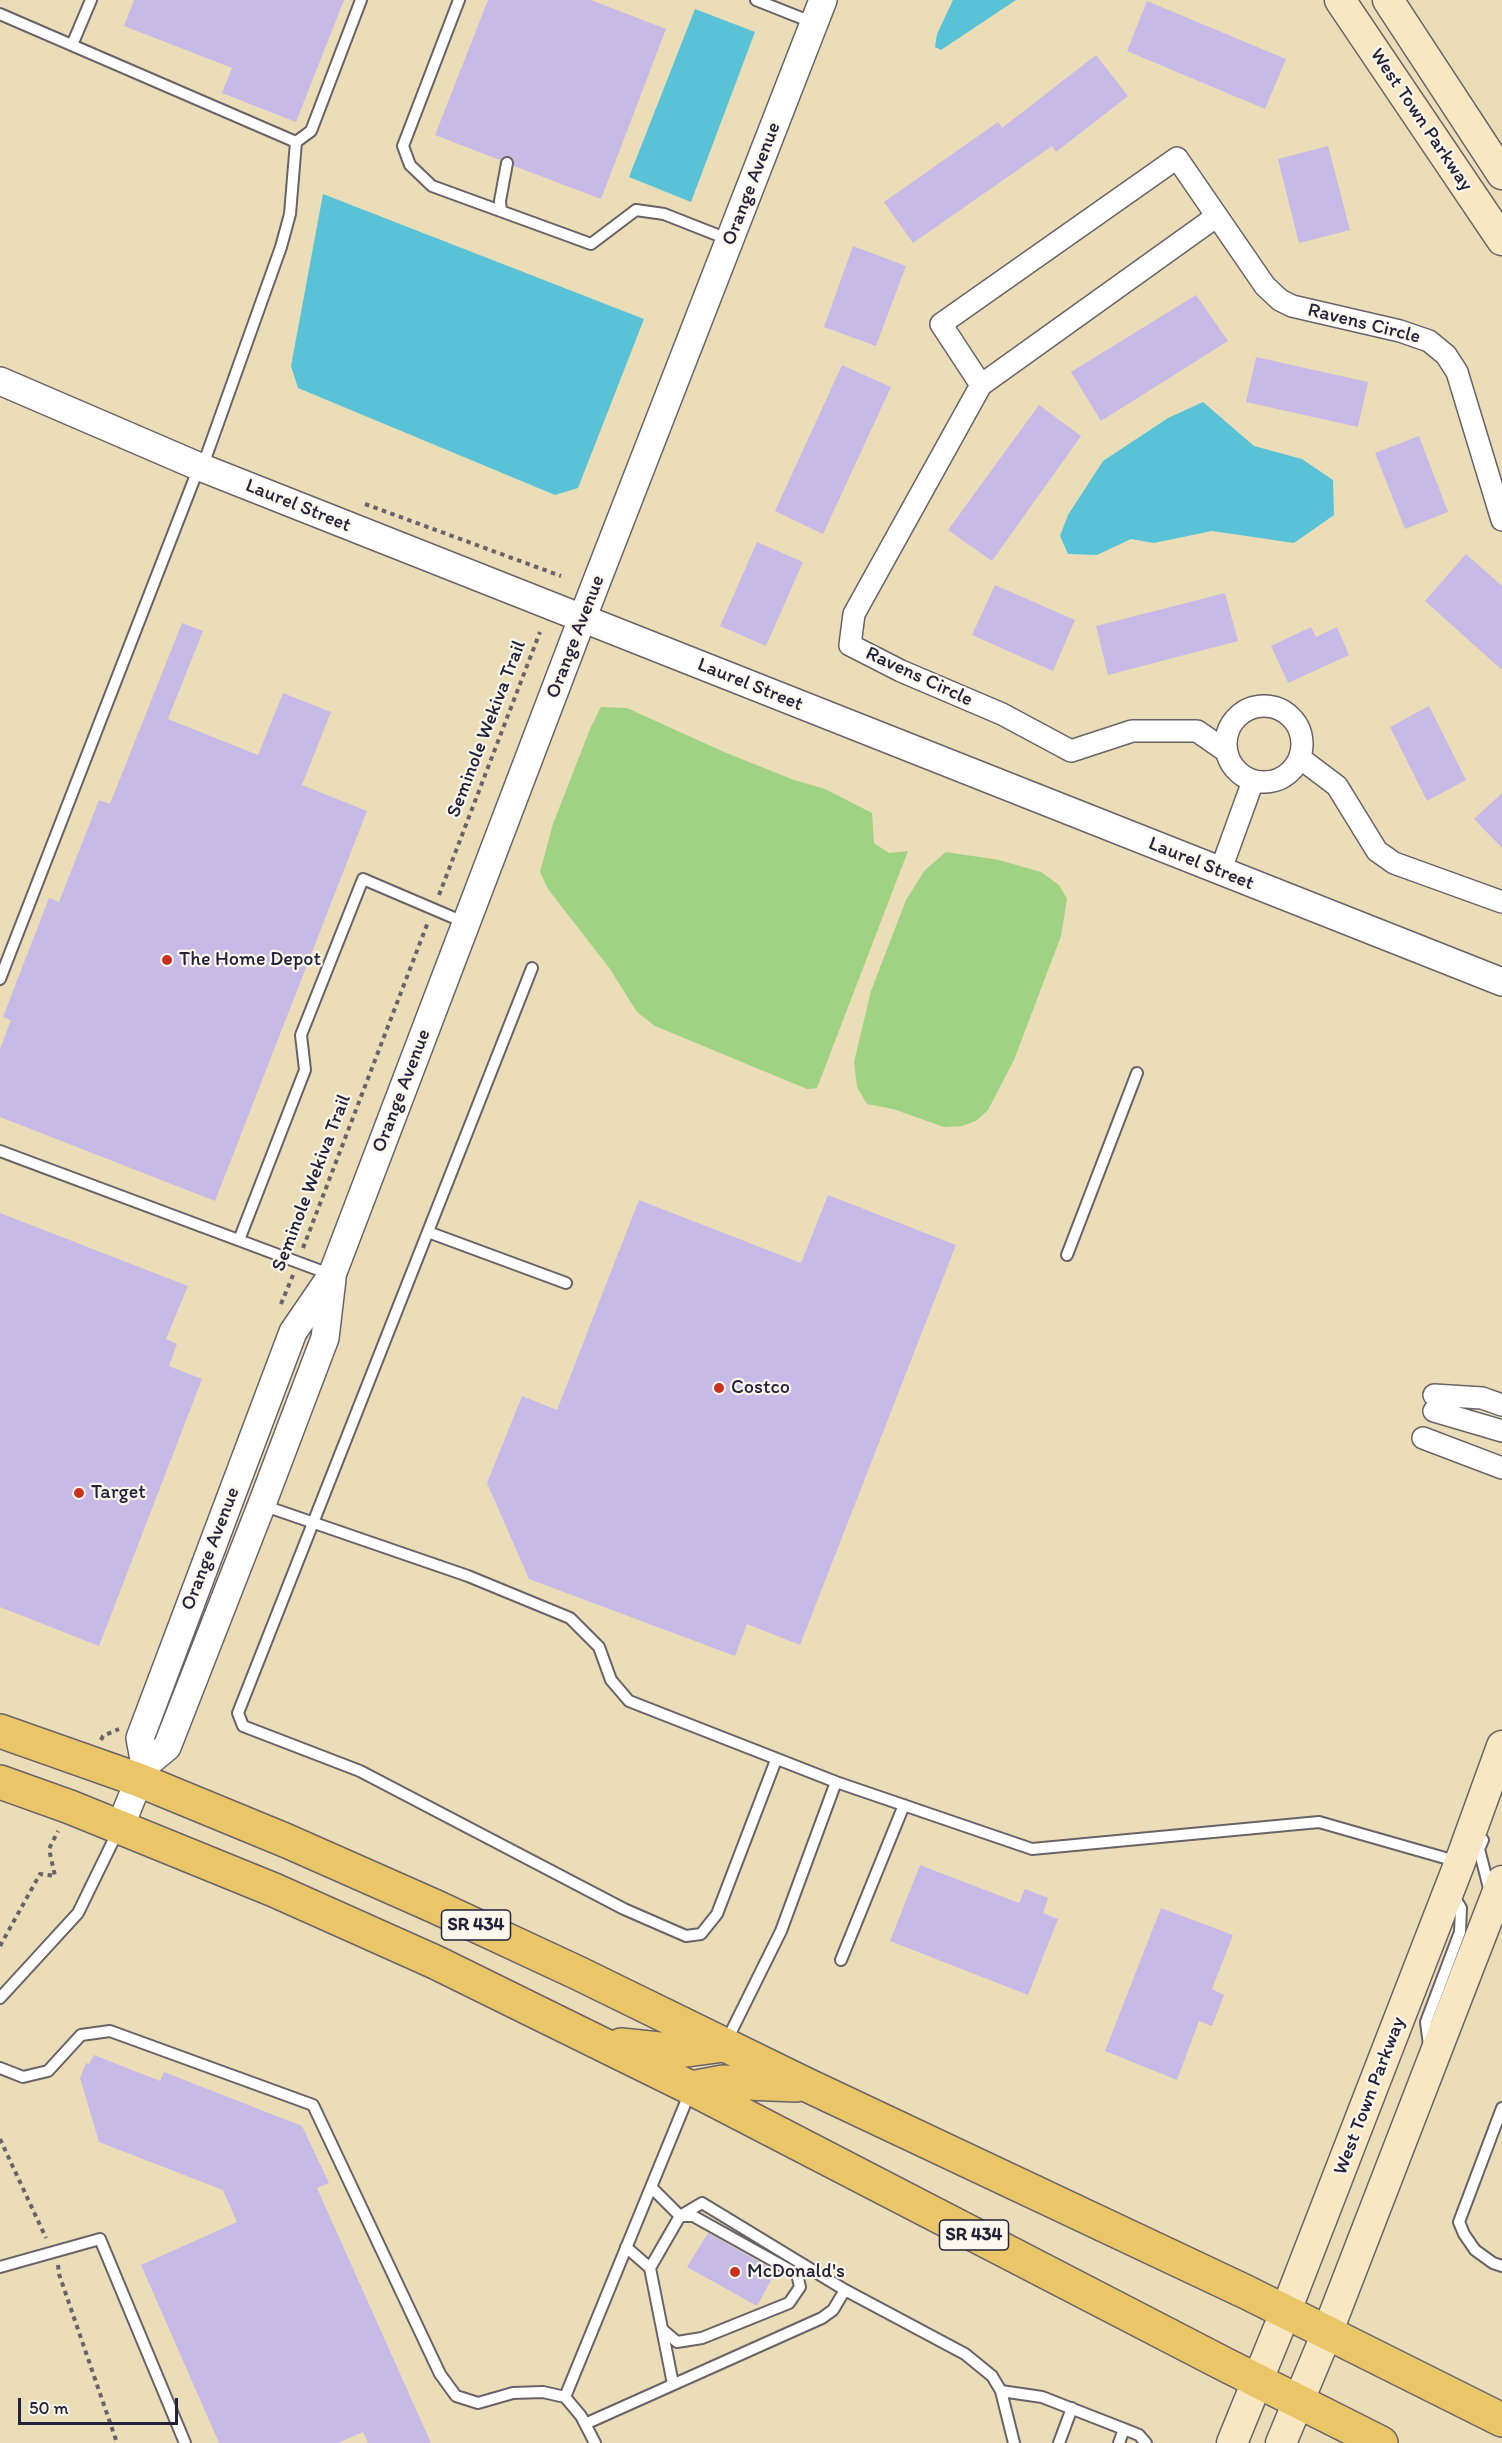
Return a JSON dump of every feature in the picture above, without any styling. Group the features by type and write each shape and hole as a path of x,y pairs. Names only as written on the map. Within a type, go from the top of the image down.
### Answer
{"main road":[{"name":"West Town Parkway","path":"1340,0 1502,240"},
{"name":"West Town Parkway","path":"1388,0 1502,174"},
{"name":"SR 434","path":"0,1731 142,1773 434,1906 1246,2292 1502,2421"},
{"name":"West Town Parkway","path":"1232,2443 1285,2313 1455,1875 1502,1746"},
{"name":"SR 434","path":"0,1782 120,1827 274,1890 435,1962 691,2088 1257,2382 1299,2400 1381,2443"},
{"path":"1281,2443 1327,2333 1499,1897"},
{"path":"601,2043 679,2051 724,2045"},
{"path":"691,2088 723,2082 807,2085"}],"street":[{"name":"Orange Avenue","path":"142,1773 140,1738 293,1332 332,1275 582,619 819,11"},
{"name":"Ravens Circle","path":"981,385 941,324 1177,158 1265,286 1280,300 1292,306 1400,331 1429,341 1446,354 1457,372 1502,520"},
{"name":"Ravens Circle","path":"1217,216 981,385 854,614 850,645 901,671 1002,714 1071,751 1132,731 1197,731 1226,751 1234,769 1253,781"},
{"name":"Laurel Street","path":"0,381 201,468 1502,982"},
{"path":"1220,872 1253,781 1270,783 1288,775 1300,758 1302,738 1294,720 1278,708 1258,706 1240,714 1228,731 1226,751"},
{"path":"1300,758 1337,786 1377,851 1394,863 1502,902"},
{"name":"Orange Avenue","path":"120,1827 142,1773 167,1747 262,1504 325,1338 332,1275"},
{"path":"1502,1405 1482,1398 1434,1403 1502,1431"},
{"path":"1423,1438 1502,1468"}],"lane":[{"path":"72,45 91,0"},
{"path":"0,978 201,468 281,247 290,214 296,142 311,130 361,0"},
{"path":"459,0 403,146 410,165 432,186 591,244 636,210 664,214 730,240"},
{"path":"756,0 819,11"},
{"path":"0,14 296,142"},
{"path":"501,211 500,201 507,163"},
{"path":"239,1240 305,1070 301,1035 363,879 466,923"},
{"path":"532,968 238,1713 243,1726 360,1771 624,1909 686,1936 701,1934 717,1914 776,1760"},
{"path":"1067,1255 1137,1073"},
{"path":"0,1151 332,1275"},
{"path":"428,1232 566,1283"},
{"path":"262,1504 468,1576 570,1618 599,1647 610,1680 629,1701 776,1760 1032,1849 1319,1822 1455,1875 1461,1908 1460,1932 1426,2022 1431,2066"},
{"path":"724,2045 781,1931 836,1782"},
{"path":"841,1960 904,1805"},
{"path":"0,1998 78,1913 120,1827"},
{"path":"1486,1831 1479,1849 1499,1897"},
{"path":"0,2068 23,2077 48,2071 81,2035 111,2031 313,2105 440,2374 456,2396 478,2403 513,2393 543,2392 565,2397 585,2424 595,2443"},
{"path":"565,2397 691,2088"},
{"path":"1502,2108 1499,2127 1459,2222 1474,2250 1493,2263 1502,2266"},
{"path":"651,2187 680,2216 693,2216 797,2274 800,2287 789,2303 702,2338 677,2342 663,2330"},
{"path":"650,2268 680,2216 702,2203 845,2290 965,2354 993,2376 1001,2391 1014,2443"},
{"path":"0,2267 100,2239 185,2443"},
{"path":"626,2247 650,2268 673,2384"},
{"path":"585,2424 822,2318 833,2310 845,2290"},
{"path":"1001,2391 1042,2397 1124,2428 1138,2435 1146,2443"},
{"path":"1059,2443 1072,2408"},
{"path":"1119,2443 1124,2428"}],"path":[{"path":"364,504 561,576"},
{"name":"Seminole Wekiva Trail","path":"280,1307 540,632"},
{"path":"103,1736 118,1730 122,1721"},
{"path":"0,1946 40,1874 55,1876 49,1849"},
{"path":"0,2139 44,2234"},
{"path":"59,2267 59,2274 117,2443"}],"green space":[{"path":"601,707 627,708 724,752 794,780 825,789 872,813 874,843 889,853 908,851 817,1088 807,1089 655,1026 637,1012 610,969 548,889 540,872 553,824 590,729"},
{"path":"946,852 999,860 1041,872 1059,885 1067,899 1061,936 1014,1060 988,1110 976,1121 962,1126 944,1127 893,1109 867,1104 857,1087 854,1062 871,991 906,900 925,870"}],"water":[{"path":"953,0 1016,0 941,50 935,47 937,34"},
{"path":"695,9 755,32 691,202 629,177"},
{"path":"323,194 644,319 578,488 555,495 298,388 291,366"},
{"path":"1203,402 1254,446 1302,459 1333,480 1334,515 1294,543 1212,531 1154,543 1131,539 1097,555 1068,554 1060,536 1068,515 1103,461 1168,418"}],"building":[{"path":"134,0 344,0 296,122 222,93 232,68 124,26"},
{"path":"488,0 591,0 666,29 601,199 514,166 514,160 509,156 504,156 500,160 435,135"},
{"path":"1147,1 1286,59 1265,109 1127,51"},
{"path":"1096,55 1128,96 1056,152 1052,146 913,243 884,202 998,122 1002,128"},
{"path":"1328,146 1350,230 1299,243 1278,159"},
{"path":"853,246 906,266 876,346 824,327"},
{"path":"1196,295 1228,341 1101,421 1071,372"},
{"path":"1256,357 1368,382 1358,427 1246,402"},
{"path":"842,365 891,387 823,534 775,511"},
{"path":"1039,405 1081,436 992,561 948,530"},
{"path":"1419,436 1448,512 1405,529 1375,453"},
{"path":"757,542 803,562 766,646 720,626"},
{"path":"1466,554 1502,586 1502,670 1425,601"},
{"path":"995,585 1075,620 1053,671 972,635"},
{"path":"1225,593 1238,641 1108,675 1096,626"},
{"name":"The Home Depot","path":"182,623 203,631 168,719 258,755 283,693 331,712 302,785 367,811 215,1201 0,1117 0,1049 11,1020 3,1017 49,898 59,902 99,800 110,804"},
{"path":"1311,627 1316,637 1337,627 1349,655 1288,683 1271,646"},
{"path":"1429,706 1466,780 1427,801 1390,727"},
{"path":"1502,793 1502,848 1474,819"},
{"path":"828,1195 956,1245 800,1645 747,1624 735,1656 529,1579 487,1483 522,1396 557,1410 639,1200 801,1263"},
{"name":"Target","path":"0,1213 188,1286 166,1339 177,1344 169,1366 202,1379 99,1646 0,1607"},
{"path":"920,1865 1019,1903 1025,1889 1048,1898 1043,1913 1058,1919 1028,1995 890,1941"},
{"path":"1161,1908 1233,1935 1212,1989 1224,1995 1212,2026 1199,2021 1177,2080 1105,2051"},
{"path":"94,2055 160,2081 164,2072 302,2126 329,2183 317,2188 431,2443 368,2443 363,2432 338,2443 219,2443 141,2265 237,2222 223,2190 99,2142 80,2078 86,2063 89,2064"},
{"name":"McDonald's","path":"708,2233 776,2271 757,2306 687,2267"}],"place":[{"name":"The Home Depot","path":"167,960"},
{"name":"Costco","path":"719,1388"},
{"name":"Target","path":"79,1493"},
{"name":"McDonald's","path":"735,2272"}]}
